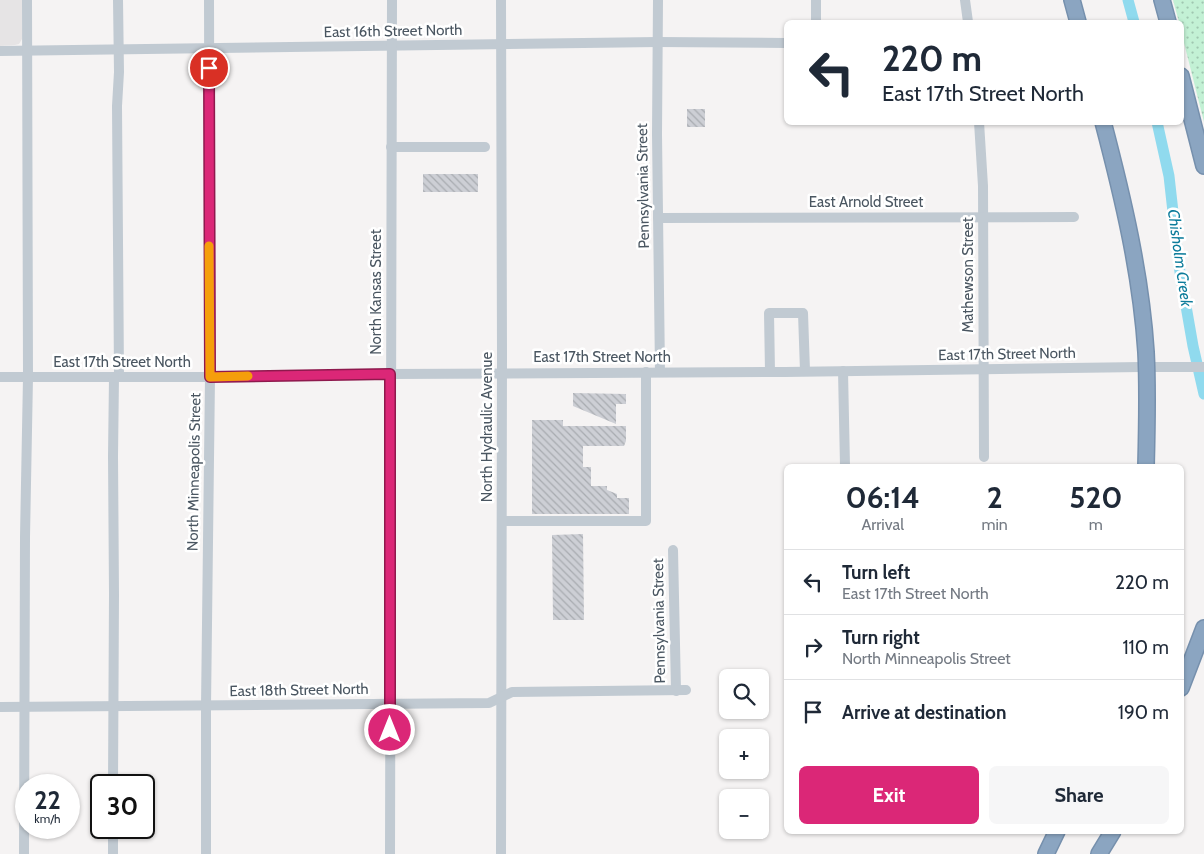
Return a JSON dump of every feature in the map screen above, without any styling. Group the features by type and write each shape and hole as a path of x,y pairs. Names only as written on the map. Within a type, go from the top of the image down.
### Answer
{"highway":[{"path":"1072,0 1077,20"},
{"path":"1162,0 1167,20"},
{"path":"1184,88 1204,166"},
{"path":"1104,125 1132,243 1140,294 1146,350 1148,401 1146,464"},
{"path":"1184,681 1204,628"},
{"path":"1046,854 1055,834"},
{"path":"1100,854 1111,834"}],"street":[{"path":"24,854 24,537 28,377 26,0"},
{"path":"113,774 113,456 117,377 118,0"},
{"name":"North Minneapolis Street","path":"206,854 210,377 209,0"},
{"name":"North Kansas Street","path":"390,854 392,0"},
{"name":"North Hydraulic Avenue","path":"501,0 501,854"},
{"name":"Pennsylvania Street","path":"658,0 660,372"},
{"path":"816,0 816,20"},
{"path":"965,0 968,20"},
{"name":"East 16th Street North","path":"0,51 658,42 784,43"},
{"name":"Mathewson Street","path":"979,125 983,186 984,457"},
{"path":"391,147 485,147"},
{"name":"East Arnold Street","path":"658,218 1074,217"},
{"path":"770,372 769,313 803,313 805,371"},
{"name":"East 17th Street North","path":"0,377 210,377 1204,367"},
{"path":"843,371 845,464"},
{"path":"502,521 646,520 646,372"},
{"name":"Pennsylvania Street","path":"672,550 681,690"},
{"name":"East 18th Street North","path":"0,708 489,703 512,692 681,690"},
{"path":"113,839 113,854"}],"shaded area":[{"path":"0,0 22,0 22,39 19,44 0,46"}],"green space":[{"path":"1173,0 1204,0 1204,122 1184,43 1184,20 1178,20"}],"building":[{"path":"687,109 705,109 705,127 687,127"},
{"path":"423,174 478,174 478,192 423,192"},
{"path":"573,393 626,394 626,404 616,404 616,424 573,406"},
{"path":"532,420 563,420 563,426 626,426 624,446 583,446 583,467 591,467 591,486 607,486 607,490 617,494 617,498 629,498 629,514 532,514"},
{"path":"583,534 584,620 553,620 552,535"}],"waterway":[{"name":"Chisholm Creek","path":"1128,0 1133,20"},
{"name":"Chisholm Creek","path":"1158,125 1169,176 1179,266 1193,346 1204,394"}],"slow traffic":[{"path":"209,246 210,377 248,376"}],"route":[{"path":"209,68 210,377 390,374 390,730"}]}
